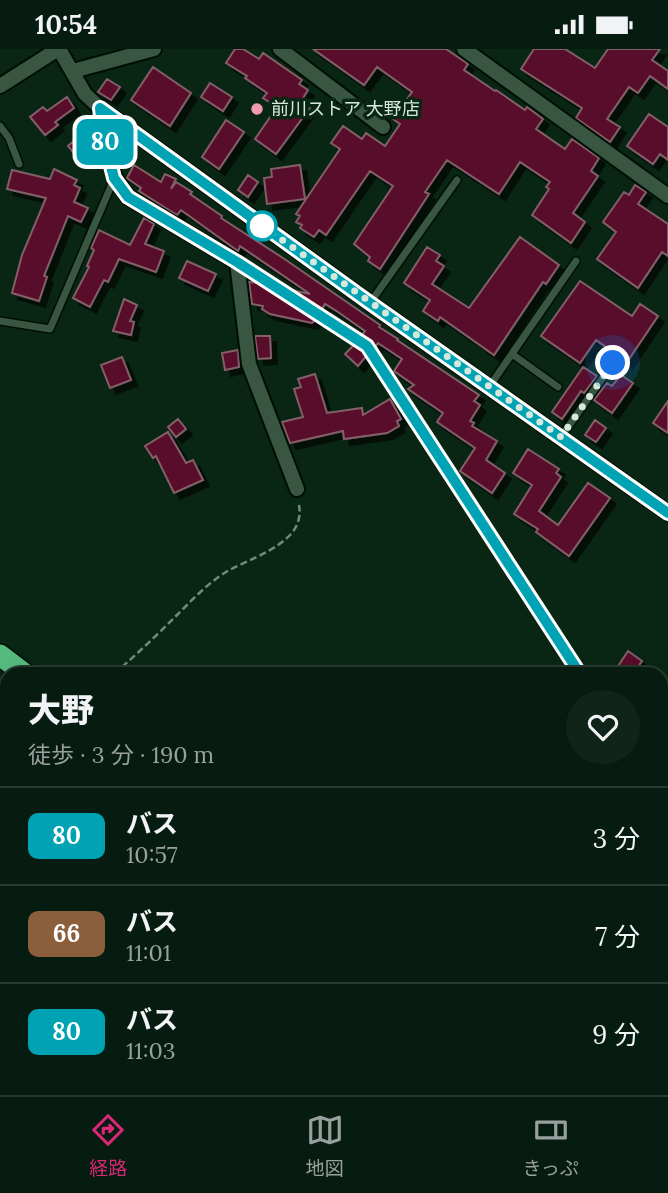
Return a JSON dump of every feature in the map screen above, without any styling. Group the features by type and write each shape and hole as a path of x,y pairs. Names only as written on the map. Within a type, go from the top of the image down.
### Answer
{"highway":[{"path":"0,655 16,667"}],"street":[{"path":"0,86 59,49 85,94 100,108 668,513"},
{"path":"73,71 154,49"},
{"path":"280,49 383,127"},
{"path":"464,49 668,196"},
{"path":"100,108 103,134 114,178 128,197 237,262 248,365 297,489"}],"lane":[{"path":"0,126 9,138 19,164"},
{"path":"0,321 50,329 114,178"},
{"path":"370,303 457,180"},
{"path":"489,387 576,261"},
{"path":"237,262 367,346 575,667"},
{"path":"512,353 558,387"},
{"path":"561,437 613,363"}],"path":[{"path":"122,667 200,592 226,572 248,563 285,540 299,520 297,489"}],"building":[{"path":"235,49 243,49 259,59 263,53 302,80 299,84 308,90 303,98 312,105 276,154 255,139 277,107 263,98 267,93 226,63"},
{"path":"313,49 446,49 468,64 464,70 543,119 536,129 565,149 572,139 599,158 591,171 598,176 573,213 585,222 571,243 532,215 549,189 546,187 550,182 520,162 499,194 447,160 425,192 429,194 380,269 368,261 370,257 354,244 393,186 370,171 326,235 319,230 314,237 300,228 302,225 296,222 300,216 296,214 340,149 331,143 343,126 362,139 366,133 385,146 400,124 393,119 412,92 377,67 364,85"},
{"path":"534,49 565,49 595,68 608,49 660,49 652,60 668,71 668,89 650,76 638,93 629,87 607,119 620,127 610,142 576,118 582,108 521,69"},
{"path":"153,67 191,93 170,126 131,100"},
{"path":"107,79 120,87 111,100 98,92"},
{"path":"210,83 232,97 223,111 201,97"},
{"path":"67,97 74,108 55,122 58,125 45,135 30,117 43,107 47,111"},
{"path":"649,114 668,127 668,160 660,154 653,164 627,146"},
{"path":"226,120 244,132 219,169 202,157"},
{"path":"86,131 97,149 81,162 68,146"},
{"path":"134,165 161,182 165,174 176,179 171,189 176,182 192,192 190,194 222,216 221,218 479,395 474,401 480,405 470,421 474,423 472,426 497,441 486,460 505,473 492,493 460,471 475,448 437,422 443,413 408,389 414,385 394,371 402,359 378,343 375,347 362,335 365,331 338,312 325,304 322,309 291,290 310,294 240,246 238,251 181,210 177,215 139,191 141,188 127,178"},
{"path":"300,165 305,199 267,204 264,178 272,177 271,169"},
{"path":"54,169 77,180 74,185 80,188 74,202 88,208 81,222 68,216 44,276 47,277 39,301 12,293 22,255 46,198 7,189 12,170 50,179"},
{"path":"248,175 258,182 248,197 238,190"},
{"path":"635,185 646,192 638,204 668,224 668,256 662,252 638,288 597,259 616,232 603,222 624,192 629,195"},
{"path":"144,218 154,224 145,244 164,251 156,272 119,259 108,282 104,280 90,307 73,298 89,267 87,266 94,250 91,248 99,230 130,245"},
{"path":"520,237 559,265 546,284 543,282 494,355 440,317 438,321 423,311 430,300 404,283 427,247 440,255 436,261 444,266 432,284 469,308"},
{"path":"187,261 216,274 208,291 179,278"},
{"path":"580,281 632,316 640,304 658,316 627,362 596,340 580,363 541,336"},
{"path":"249,282 258,283 315,320 312,323 270,314 262,309 263,306 252,304"},
{"path":"124,299 137,305 130,321 134,322 131,335 113,331"},
{"path":"255,336 270,336 271,358 258,359"},
{"path":"354,345 363,350 366,356 358,366 345,354"},
{"path":"238,350 239,367 225,370 222,353"},
{"path":"122,357 131,380 110,388 101,365"},
{"path":"583,367 597,376 584,393 581,391 562,419 552,412"},
{"path":"315,374 327,413 362,408 363,415 390,399 401,419 397,421 399,426 387,433 344,439 343,431 290,443 282,422 303,417 294,389 301,387 298,379"},
{"path":"621,375 633,383 612,413 594,400 607,383 612,386"},
{"path":"668,401 668,433 653,423"},
{"path":"178,419 186,429 176,437 168,427"},
{"path":"595,420 606,428 596,442 585,435"},
{"path":"168,432 186,463 193,460 203,480 174,493 156,456 153,458 145,446"},
{"path":"528,449 559,469 556,473 561,477 539,511 558,525 588,483 610,498 569,556 536,532 538,529 514,514 532,485 513,473"},
{"path":"628,651 642,661 638,667 618,667"}],"bus line":[{"name":"80","path":"576,667 367,346 237,262 128,197 114,178 103,134 100,108 668,513"}],"place":[{"name":"前川ストア 大野店","path":"257,109"}],"route":[{"path":"262,226 257,222 561,437 613,363"}]}
